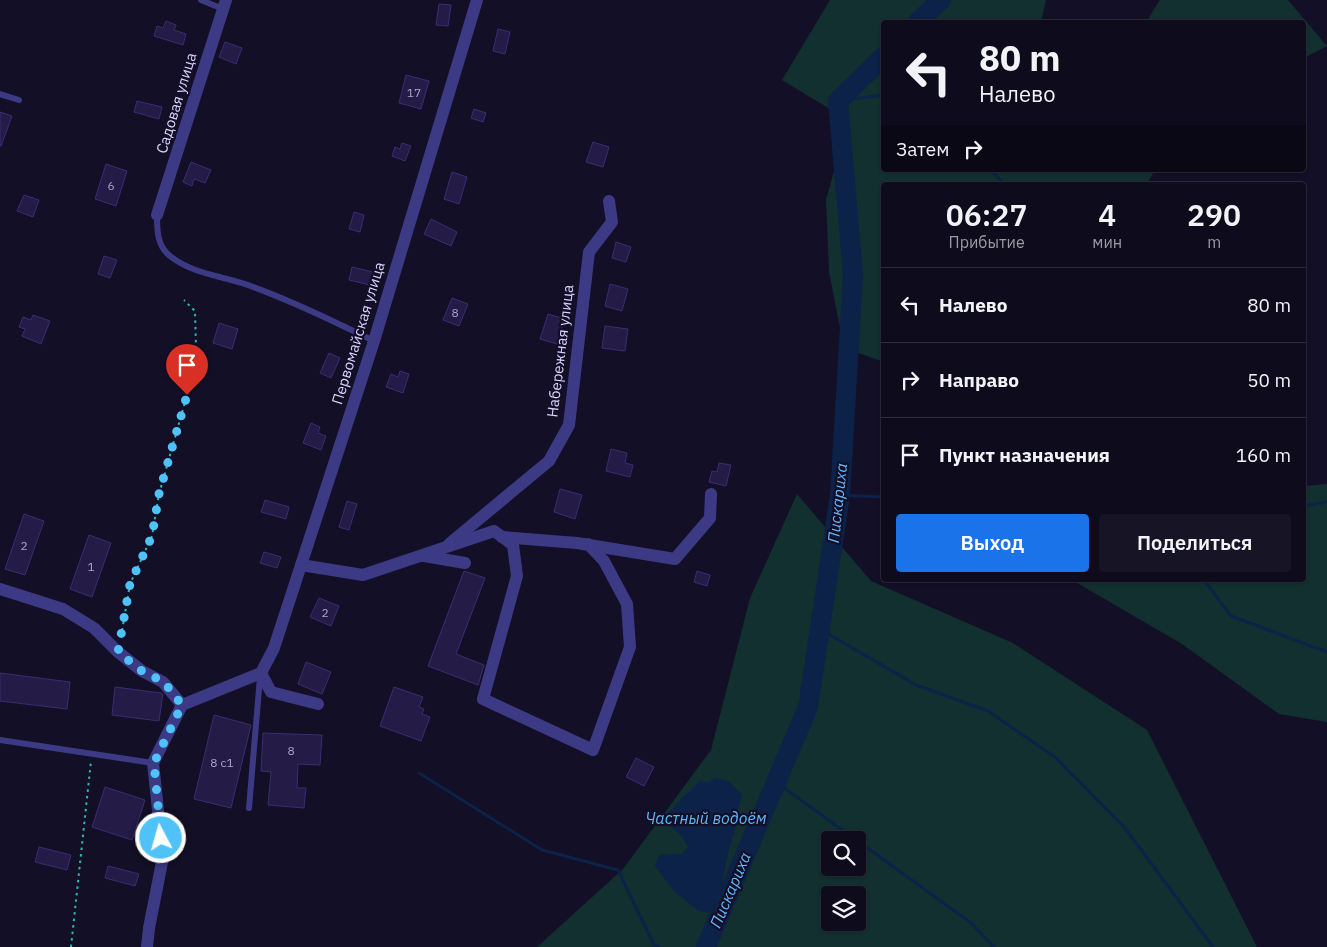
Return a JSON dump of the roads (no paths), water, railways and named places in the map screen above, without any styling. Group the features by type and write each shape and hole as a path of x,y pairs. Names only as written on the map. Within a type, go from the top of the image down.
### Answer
{"street":[{"name":"Первомайская улица","path":"260,673 274,648 374,341 477,0"},
{"name":"Садовая улица","path":"157,215 225,4"},
{"name":"Набережная улица","path":"443,549 548,461 569,425 589,252 612,222 609,201"},
{"path":"502,537 588,544 675,559 710,518 711,494"},
{"path":"301,565 363,575 494,531 513,545 517,576 483,699 593,750 630,647 626,604 604,561 588,544"},
{"path":"421,556 465,563"},
{"path":"0,589 63,609 94,628 118,652 142,671 164,682 182,705"},
{"path":"147,947 163,857 154,763 182,705 260,673 271,692 318,704"}],"lane":[{"path":"202,0 225,4"},
{"path":"0,94 19,100"},
{"path":"157,215 156,233 162,248 171,257 195,270 247,285 309,309 374,341"},
{"path":"249,808 260,673"},
{"path":"0,740 154,763"}],"water":[{"name":"Частный водоём","path":"716,778 730,782 742,795 738,809 740,816 732,840 714,914 697,910 674,891 655,866 659,855 682,854 688,847 679,833 662,820 700,781 708,782"}],"waterway":[{"name":"Пискариха","path":"920,20 941,0"},
{"name":"Пискариха","path":"706,947 808,707 840,495 853,275 838,101 881,59"},
{"path":"838,101 881,95"},
{"path":"993,172 1002,182"},
{"path":"840,495 881,497"},
{"path":"1306,506 1327,502"},
{"path":"1206,582 1231,616 1327,652"},
{"path":"820,629 916,685 988,711 1056,758 1125,828 1213,947"},
{"path":"419,773 542,850 618,870 654,945 659,947"},
{"path":"776,782 844,831"},
{"path":"866,847 971,923 994,947"}]}
